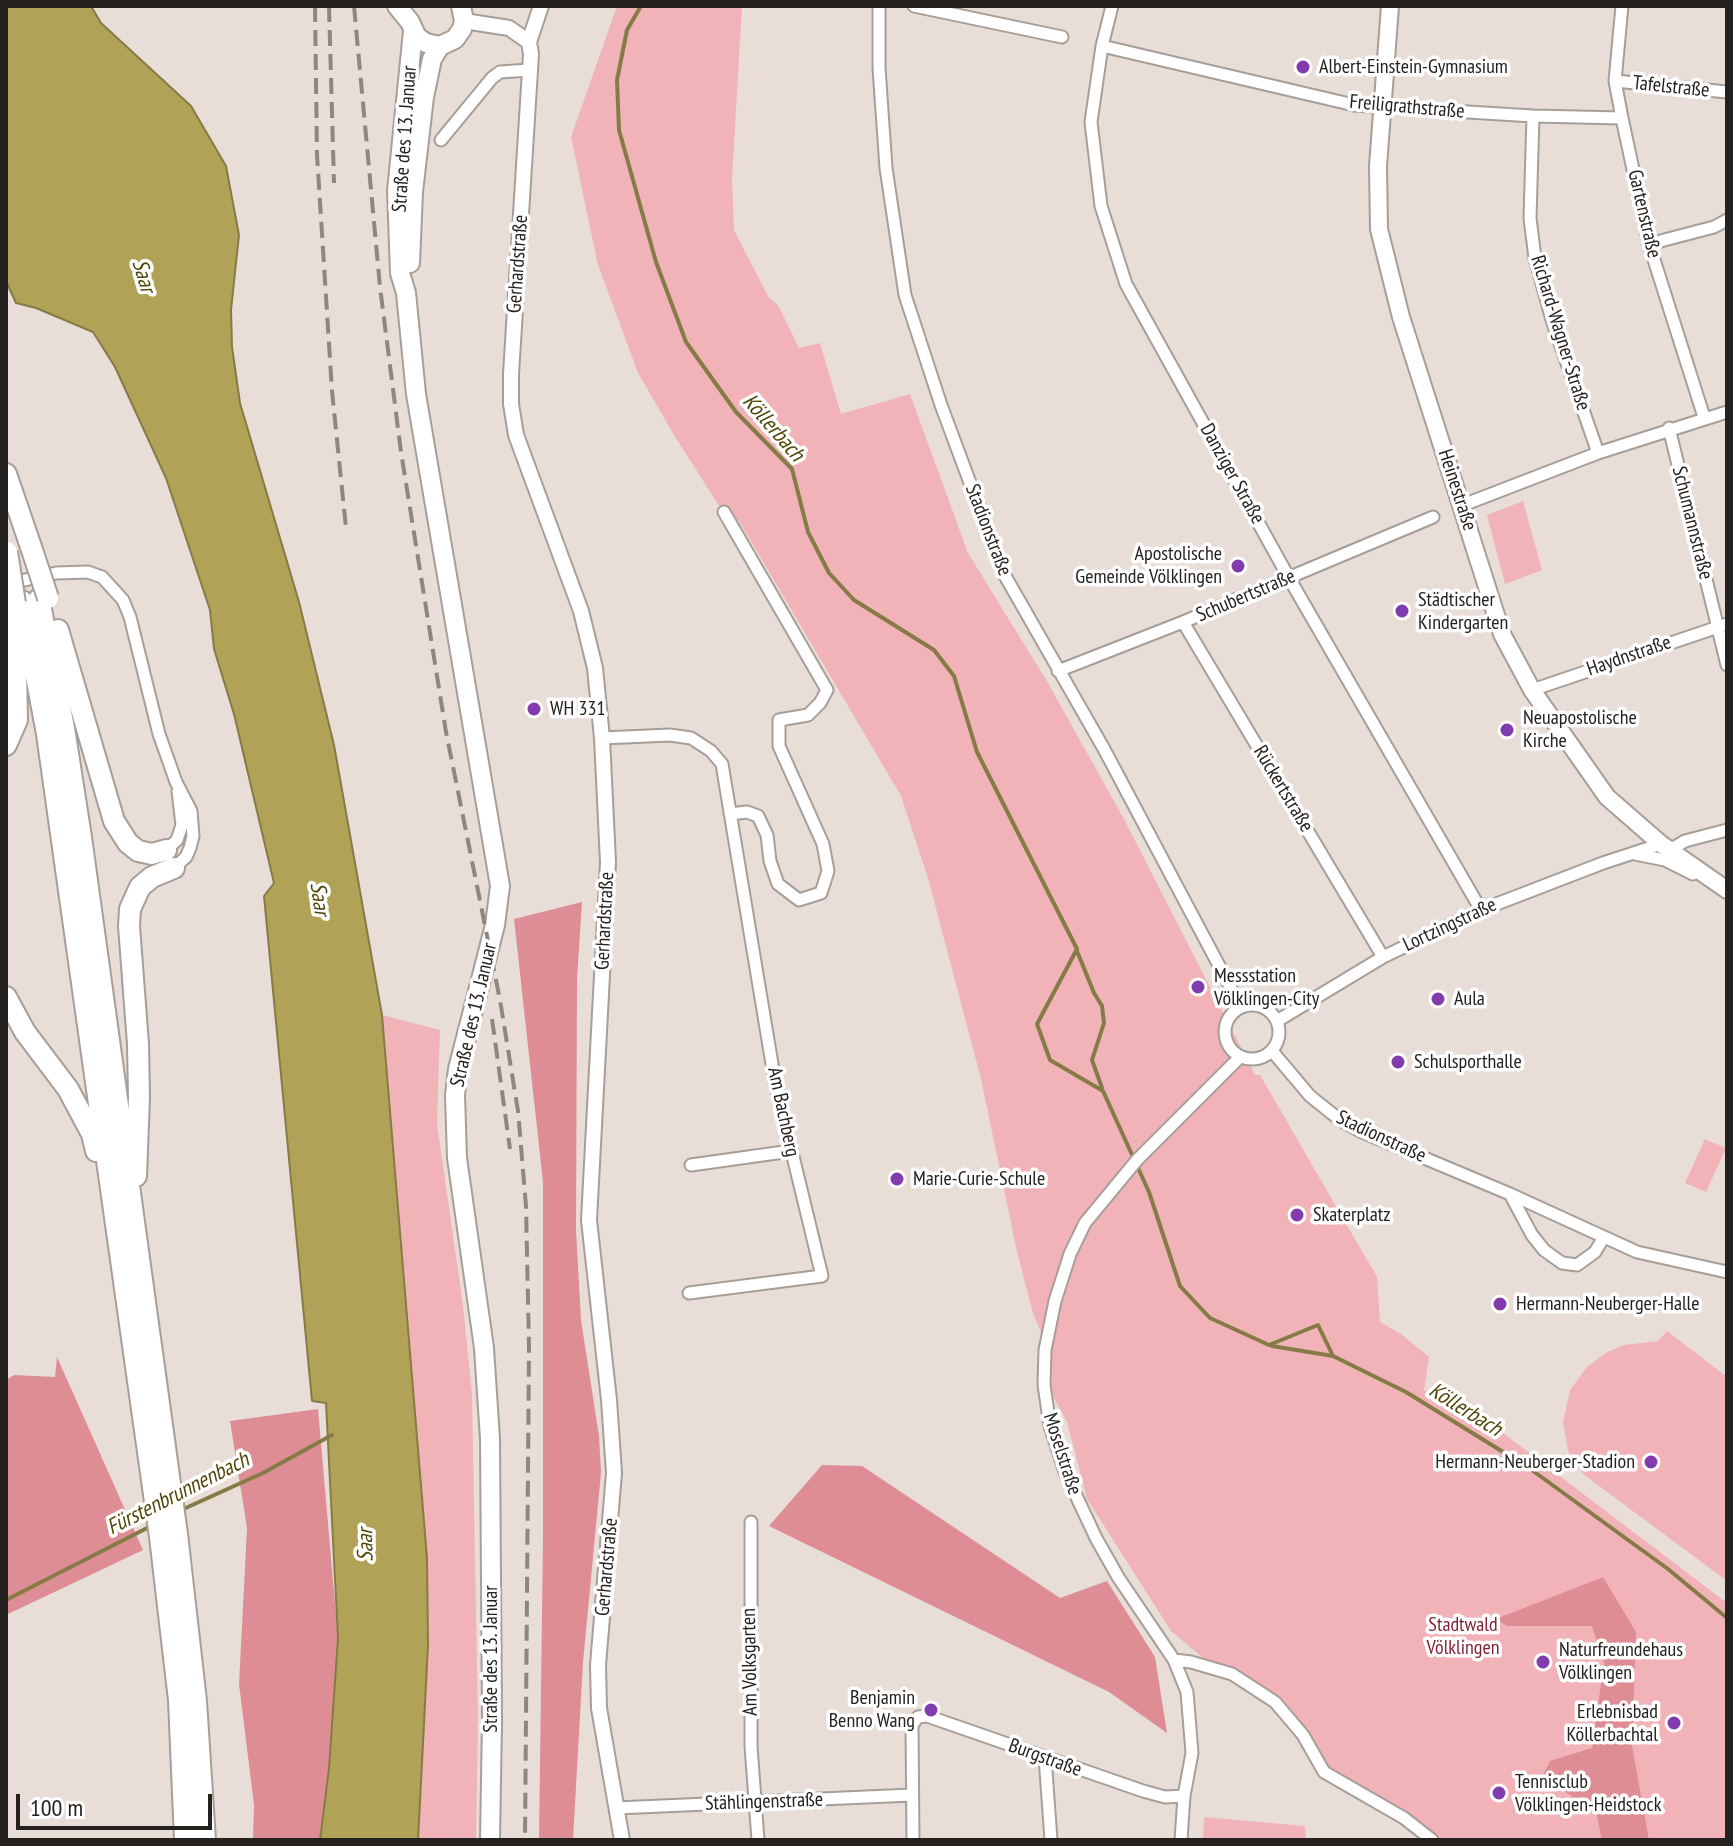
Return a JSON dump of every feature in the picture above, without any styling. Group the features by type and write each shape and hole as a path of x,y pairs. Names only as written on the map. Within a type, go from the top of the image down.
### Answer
{"highway":[{"path":"6,474 17,507 14,548 114,821 121,834 138,851 170,859 140,887 130,909 139,1097 125,1226"},
{"path":"6,745 17,720 31,600"},
{"path":"31,600 47,734 125,1226 168,1536 196,1701 205,1840"},
{"path":"6,997 25,1032 68,1089 92,1134 125,1226"},
{"path":"168,1536 185,1840"}],"main road":[{"path":"397,6 412,20 426,43 440,46 455,39 462,10"},
{"name":"Heinestraße","path":"1390,6 1378,166 1379,229 1387,268 1502,634 1532,690 1607,797 1665,847 1727,890"},
{"name":"Straße des 13. Januar","path":"412,20 397,191 400,273 406,293 416,394 500,886 495,925 458,1069 454,1109 457,1158 484,1348 490,1439 490,1840"},
{"name":"Straße des 13. Januar","path":"406,293 424,97 432,59 440,46"}],"street":[{"name":"Stadionstraße","path":"879,6 879,68 886,168 905,295 941,405 1004,574 1104,749 1241,1007"},
{"path":"914,6 1062,37"},
{"name":"Danziger Straße","path":"1112,6 1102,46 1091,122 1101,206 1126,284 1289,578 1481,910"},
{"name":"Gartenstraße","path":"1622,6 1615,81 1622,118 1649,244 1704,417"},
{"path":"462,10 509,28 529,42"},
{"name":"Gerhardstraße","path":"540,10 529,42 511,404 516,435 581,611 595,668 602,738 608,862 589,1220 614,1473 598,1665 599,1708 622,1840"},
{"name":"Freiligrathstraße","path":"1102,46 1354,105 1622,118"},
{"path":"441,140 492,78 500,72 530,70"},
{"name":"Tafelstraße","path":"1615,81 1727,92"},
{"name":"Richard-Wagner-Straße","path":"1533,116 1530,218 1535,258 1552,320 1598,453"},
{"path":"1649,244 1714,227 1727,220"},
{"path":"1463,505 1598,453 1727,412"},
{"name":"Schumannstraße","path":"1669,428 1722,625 1727,665"},
{"path":"724,512 827,690 808,715 779,720 779,746 823,844 828,871 821,893 799,900 778,884 770,861 767,835 758,816 747,812 730,814"},
{"name":"Schubertstraße","path":"1058,671 1433,517"},
{"path":"6,584 71,571 102,577 113,587 130,617 159,734 176,782 191,811 193,836 186,857 170,859 182,825 176,782"},
{"name":"Rückertstraße","path":"1183,622 1383,957"},
{"name":"Haydnstraße","path":"1532,690 1722,625"},
{"name":"Am Bachberg","path":"602,738 670,735 691,738 711,751 722,764 755,970 791,1151 822,1276 689,1293"},
{"name":"Lortzingstraße","path":"1277,1021 1383,957 1481,910 1603,863 1727,830"},
{"path":"1634,854 1665,860 1727,890"},
{"path":"1254,1005 1268,1010 1277,1021 1278,1042 1262,1058 1251,1060 1240,1057 1229,1047 1225,1032 1229,1018 1241,1007 1254,1005"},
{"name":"Stadionstraße","path":"1272,1051 1310,1096 1340,1120 1637,1252 1727,1272"},
{"name":"Moselstraße","path":"1181,1840 1184,1796 1192,1753 1187,1692 1174,1660 1118,1577 1089,1525 1065,1472 1050,1426 1044,1385 1045,1350 1055,1301 1070,1254 1085,1223 1137,1160 1240,1057"},
{"path":"691,1165 791,1151"},
{"path":"1510,1194 1538,1243 1562,1263 1577,1265 1595,1252 1604,1237"},
{"name":"Am Volksgarten","path":"751,1522 749,1637 758,1840"},
{"path":"1174,1660 1232,1674 1275,1702 1303,1735 1324,1772 1404,1818 1432,1840"},
{"name":"Burgstraße","path":"912,1795 912,1725 918,1717 927,1716 1143,1791 1165,1797 1184,1796"},
{"path":"1045,1757 1051,1840"},
{"path":"912,1795 913,1840"},
{"name":"Stählingenstraße","path":"616,1808 912,1795"}],"green space":[{"name":"Stadtwald Völklingen","path":"617,6 742,6 732,179 734,230 799,348 820,343 841,414 910,394 968,553 1048,683 1124,819 1255,1075 1260,1075 1377,1277 1380,1322 1401,1334 1429,1357 1424,1390 1478,1414 1727,1603 1727,1840 1432,1840 1324,1772 1275,1702 1208,1662 1171,1631 1087,1499 1067,1422 1051,1392 1052,1359 1033,1313 981,1079 928,878 901,796 739,521 723,512 638,373 598,265 571,137"},
{"path":"1523,501 1542,570 1505,584 1487,515"},
{"path":"382,1015 440,1030 437,1123 463,1305 472,1394 478,1721 476,1840 418,1840 427,1558"},
{"path":"1705,1139 1726,1148 1706,1192 1685,1183"},
{"name":"Hermann-Neuberger-Stadion","path":"1667,1331 1727,1377 1727,1581 1583,1474 1568,1451 1563,1422 1570,1390 1587,1367 1607,1352 1624,1345 1658,1341"},
{"path":"1204,1817 1305,1826 1306,1840 1203,1840"}],"shaded area":[{"path":"582,902 577,979 576,1230 581,1320 599,1436 601,1473 583,1662 573,1840 539,1840 543,1182 514,919"},
{"path":"57,1357 143,1550 6,1615 6,1380 14,1375 55,1377"},
{"path":"318,1409 338,1638 329,1768 320,1840 253,1840 254,1805 239,1684 247,1528 230,1421"},
{"path":"822,1465 862,1466 1060,1598 1107,1581 1155,1657 1167,1733 1109,1692 769,1526"},
{"path":"1603,1577 1636,1632 1632,1746 1649,1840 1602,1840 1596,1812 1542,1777 1550,1761 1592,1748 1604,1663 1592,1626 1507,1626 1496,1619"}],"water":[{"name":"Saar","path":"6,6 91,6 101,23 191,106 226,166 239,235 231,310 232,347 240,403 299,602 334,745 382,1015 427,1558 428,1645 418,1840 320,1840 329,1768 338,1638 326,1403 312,1401 264,896 274,883 234,714 214,649 210,610 166,478 115,367 93,332 16,303 6,281"}],"waterway":[{"name":"Köllerbach","path":"641,6 627,30 617,80 619,130 656,262 686,342 736,412 792,469 808,532 829,573 854,600 934,650 954,676 977,752 1077,949 1037,1024 1050,1060 1103,1091 1149,1192 1180,1286 1210,1318 1269,1345 1318,1325 1333,1356 1406,1392 1529,1468 1668,1569 1727,1618"},
{"name":"Köllerbach","path":"1077,951 1102,1006 1104,1023 1092,1060 1102,1088"},
{"name":"Köllerbach","path":"1272,1346 1333,1356"},
{"name":"Fürstenbrunnenbach","path":"179,1511 263,1473 332,1435"},
{"name":"Fürstenbrunnenbach","path":"6,1600 153,1525"}],"railway":[{"path":"315,6 317,155 332,391 346,528"},
{"path":"329,6 334,183"},
{"path":"354,6 380,287 401,452 446,732 500,1000 518,1111 526,1206 529,1347 525,1840"},
{"path":"492,1019 510,1149"}],"place":[{"name":"Albert-Einstein-Gymnasium","path":"1303,67"},
{"name":"Apostolische Gemeinde Völklingen","path":"1238,566"},
{"name":"Städtischer Kindergarten","path":"1402,611"},
{"name":"WH 331","path":"534,709"},
{"name":"Neuapostolische Kirche","path":"1507,730"},
{"name":"Messstation Völklingen-City","path":"1198,987"},
{"name":"Aula","path":"1438,999"},
{"name":"Schulsporthalle","path":"1398,1062"},
{"name":"Marie-Curie-Schule","path":"897,1179"},
{"name":"Skaterplatz","path":"1297,1215"},
{"name":"Hermann-Neuberger-Halle","path":"1500,1304"},
{"name":"Hermann-Neuberger-Stadion","path":"1651,1462"},
{"name":"Naturfreundehaus Völklingen","path":"1543,1662"},
{"name":"Benjamin Benno Wang","path":"931,1710"},
{"name":"Erlebnisbad Köllerbachtal","path":"1674,1723"},
{"name":"Tennisclub Völklingen-Heidstock","path":"1499,1793"}]}
